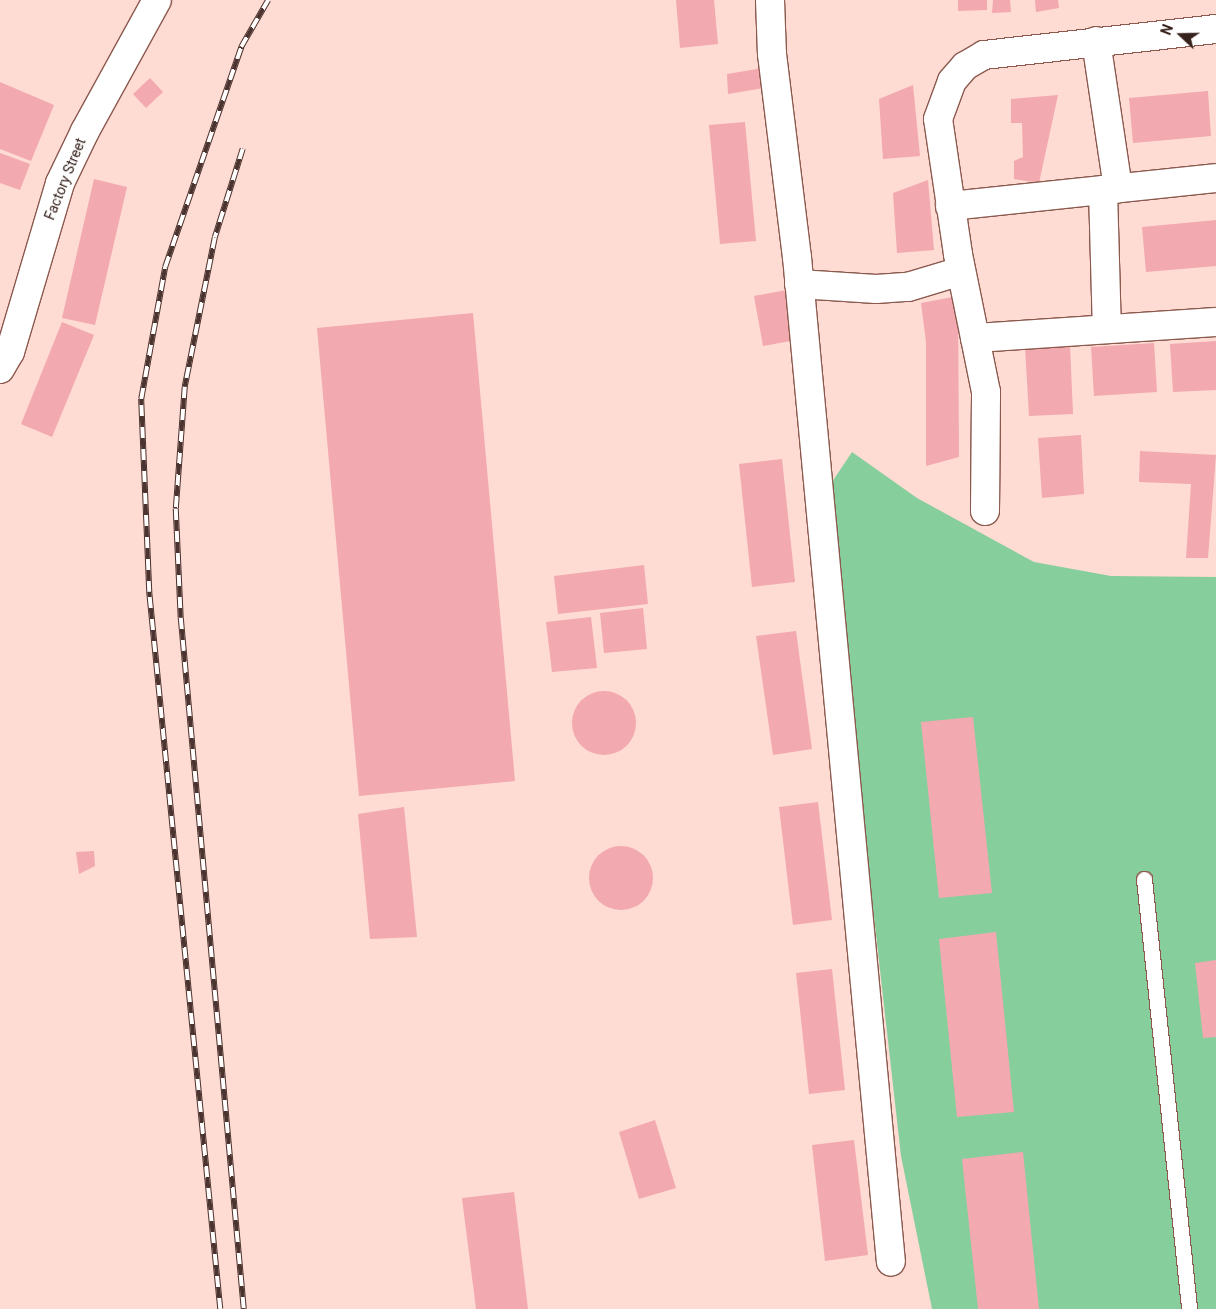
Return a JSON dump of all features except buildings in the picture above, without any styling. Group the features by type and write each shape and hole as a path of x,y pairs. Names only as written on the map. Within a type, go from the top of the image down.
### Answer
{"street":[{"name":"Factory Street","path":"0,369 10,352 60,183 84,132 157,0"},
{"path":"770,0 772,54 798,284 891,1262"},
{"path":"985,511 986,392 950,206 938,119 952,81 965,66 984,55 1216,28"},
{"path":"1096,41 1110,189 1107,330"},
{"path":"950,206 1216,178"},
{"path":"798,284 876,289 908,287 962,271"},
{"path":"975,338 1216,322"}],"lane":[{"path":"1144,879 1188,1309"}],"green space":[{"path":"852,452 917,498 1034,562 1111,576 1216,577 1216,1309 932,1309 901,1156 826,491"}],"railway":[{"path":"220,1309 149,592 141,399 165,267 241,47 268,0"},
{"path":"243,149 215,238 185,387 176,509 181,618 244,1309"}]}
